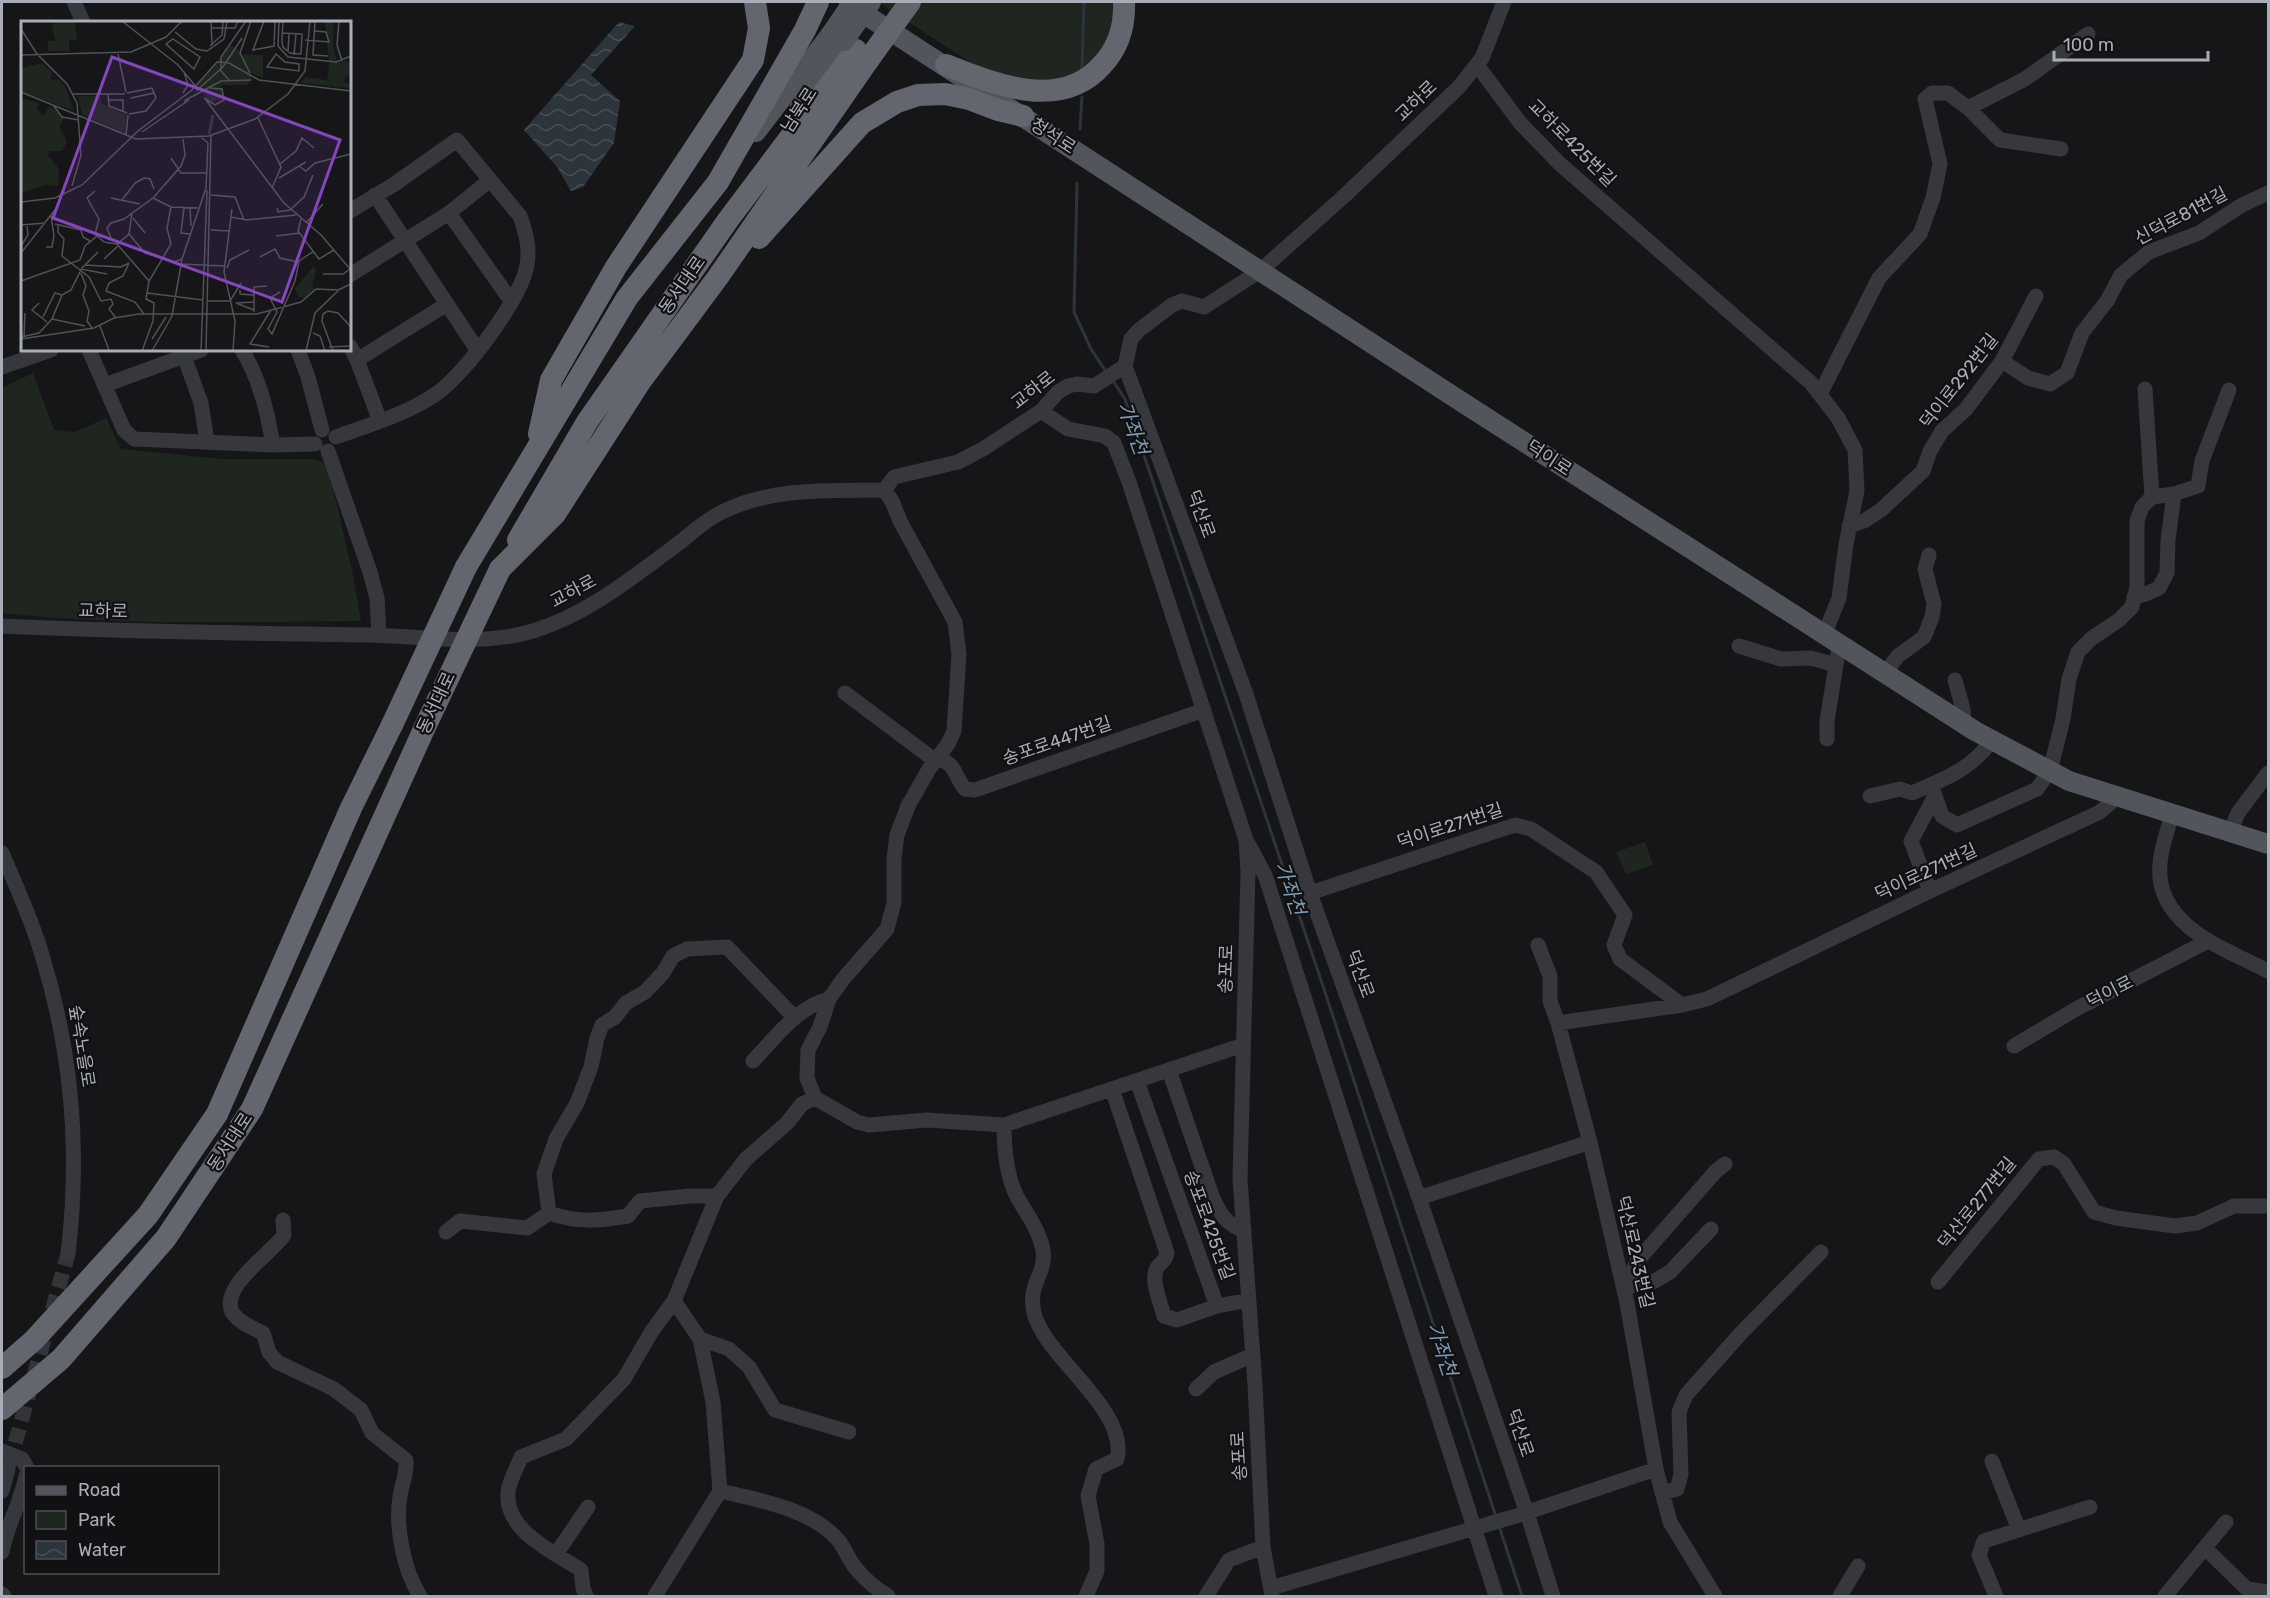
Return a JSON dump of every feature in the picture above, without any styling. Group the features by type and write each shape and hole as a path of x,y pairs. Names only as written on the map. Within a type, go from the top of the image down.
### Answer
{"highway":[{"path":"535,453 551,380 616,267 753,60 759,28 755,2"},
{"name":"동서대로","path":"2,1368 34,1340 148,1215 217,1114 351,808 466,567 627,298 718,182 805,30 818,2"},
{"name":"동서대로","path":"2,1409 61,1359 166,1238 252,1109 424,729 500,569 587,422 850,46 893,2"},
{"path":"688,318 850,46 910,2"},
{"path":"946,65 996,85 1029,90 1056,90 1067,87 1097,71 1112,55 1120,37 1125,15 1124,2"},
{"path":"500,569 555,514 640,382 688,318 862,123 897,102 918,95 945,94 1023,116"}],"main road":[{"name":"청석로","path":"846,2 1260,271"},
{"name":"남북로","path":"850,46 853,2"},
{"name":"남북로","path":"718,182 850,46 871,2"},
{"name":"덕이로","path":"1260,271 1992,740 2069,781 2268,844"}],"street":[{"path":"74,2 84,21"},
{"name":"교하로","path":"2,626 78,630 379,635 476,641 532,631 585,610 723,511 774,494 884,490 894,477 932,469 966,458 1041,411 1058,392 1068,386 1077,384 1094,386 1113,374 1131,339 1139,330 1172,305 1182,301 1204,307 1260,271 1359,182 1459,87 1482,58 1504,2"},
{"path":"1968,108 2025,79 2088,34"},
{"name":"교하로425번길","path":"1477,65 1521,124 1560,164 1811,383 1820,394"},
{"path":"1827,739 1827,721 1836,665 1832,638 1857,491 1855,450 1838,418 1820,394 1879,278 1920,234 1933,198 1940,164 1925,99 1932,93 1947,93 1968,108 2000,140 2061,148"},
{"path":"329,433 380,421 436,394 454,379 478,351 521,285 527,267 529,249 520,216 457,140 351,210"},
{"path":"351,274 449,213 490,180"},
{"name":"신덕로81번길","path":"2002,361 2028,378 2050,384 2067,373 2082,333 2107,301 2121,275 2149,252 2199,233 2242,205 2268,194"},
{"path":"375,195 478,351"},
{"path":"449,213 511,301"},
{"name":"덕이로292번길","path":"1850,526 1864,521 1881,510 1923,471 1930,451 1942,431 1966,409 2002,361 2036,296"},
{"path":"380,421 353,353 447,304"},
{"path":"2,367 48,351"},
{"path":"89,351 124,430 134,439 321,447 336,444 329,433 298,351"},
{"path":"105,385 198,351"},
{"path":"243,351 256,373 267,409 273,445"},
{"path":"184,356 201,403 207,441"},
{"name":"덕산로","path":"1113,374 1245,691 1310,892 1419,1198 1521,1514 1553,1596"},
{"path":"2145,389 2152,497"},
{"path":"1933,791 1942,816 1957,825 2037,789 2050,771 2063,719 2069,679 2078,652 2132,607 2137,587 2137,521 2142,507 2152,497 2174,494 2198,486 2202,461 2229,390"},
{"name":"송포로","path":"1041,411 1068,429 1105,436 1114,443 1129,482 1246,840 1248,873 1240,1179 1253,1355 1263,1547 1271,1592"},
{"path":"321,447 370,572 377,598 379,635"},
{"path":"884,490 892,501 904,531 955,622 959,654 954,731 908,806 897,835 894,859 894,903 887,929 844,978 829,999 820,1027 808,1050 807,1078 815,1098 857,1122 869,1125 927,1120 1004,1125 1243,1045"},
{"path":"2134,597 2159,588 2167,573 2168,540 2174,494"},
{"path":"1885,673 1898,656 1924,637 1932,617 1934,604 1925,569 1929,555"},
{"path":"1739,646 1781,659 1812,658 1836,665"},
{"path":"1955,680 1963,709 1964,724"},
{"name":"송포로447번길","path":"845,693 933,759 944,759 953,767 965,789 975,790 1204,710"},
{"path":"1929,891 1911,841 1933,791 1981,755 1992,740"},
{"path":"2230,832 2238,813 2268,773"},
{"path":"1870,796 1900,789 1912,793 1933,791"},
{"name":"덕이로271번길","path":"1558,1023 1682,1005 1707,999 1929,891 2100,813 2117,796"},
{"path":"2172,814 2159,865 2162,891 2170,907 2188,926 2208,941 2268,970"},
{"name":"덕이로271번길","path":"1310,892 1515,825 1531,830 1596,872 1625,915 1614,945 1620,959 1682,1005"},
{"path":"1246,840 1265,875 1496,1596"},
{"name":"숲속노을로","path":"2,853 42,952 59,1015 70,1079 73,1153 68,1254"},
{"name":"덕이로","path":"2014,1046 2076,1009 2208,941"},
{"name":"덕산로243번길","path":"1538,945 1550,976 1550,1001 1590,1142 1624,1288 1662,1493 1674,1530 1715,1596"},
{"path":"549,1213 544,1174 556,1139 577,1103 588,1076 602,1025 615,1017 626,1003 645,992 663,973 673,956 687,949 727,947 795,1018"},
{"path":"753,1061 795,1018 829,999"},
{"path":"1169,1070 1212,1196 1221,1215 1231,1225 1244,1231"},
{"name":"송포로425번길","path":"1112,1089 1167,1252 1165,1262 1157,1268 1154,1279 1164,1316 1177,1320 1217,1306 1137,1081"},
{"path":"586,1596 581,1570 524,1532 509,1511 508,1492 522,1458 566,1439 624,1379 652,1331 674,1301 717,1196 746,1160 787,1123 801,1104 815,1098"},
{"path":"1004,1125 1004,1155 1016,1194 1036,1228 1043,1251 1042,1272 1033,1293 1034,1314 1054,1351 1106,1411 1120,1447 1118,1459 1096,1469 1088,1496 1097,1544 1097,1571 1086,1596"},
{"path":"1419,1198 1590,1142"},
{"name":"덕산로277번길","path":"1938,1282 2039,1159 2054,1157 2064,1164 2094,1212 2116,1218 2175,1226 2197,1223 2234,1206 2268,1206"},
{"path":"1624,1288 1638,1260 1716,1171 1725,1164"},
{"path":"549,1213 568,1219 596,1221 627,1216 640,1201 717,1196"},
{"path":"446,1232 460,1221 527,1228 549,1213"},
{"path":"283,1221 284,1235 280,1241 255,1263 237,1284 230,1300 233,1313 244,1324 263,1333 269,1352 277,1362 334,1389 361,1410 372,1433 406,1460 407,1473 399,1498 401,1542 412,1583 420,1596"},
{"path":"1624,1288 1653,1282 1670,1272 1711,1229"},
{"path":"1662,1493 1677,1489 1681,1474 1679,1412 1686,1395 1742,1332 1821,1252"},
{"path":"1217,1306 1249,1300"},
{"path":"655,1596 720,1491 713,1402 700,1339 674,1301"},
{"path":"700,1339 729,1349 749,1367 775,1410 849,1432"},
{"path":"1196,1389 1214,1372 1253,1355"},
{"path":"2,1451 22,1460 26,1466"},
{"path":"1992,1461 2019,1530"},
{"path":"2,1491 8,1469"},
{"path":"1271,1592 1656,1469"},
{"path":"2,1552 12,1515 24,1485"},
{"path":"720,1491 753,1498 792,1511 821,1525 839,1542 855,1567 875,1588 888,1596"},
{"path":"556,1554 588,1507"},
{"path":"1996,1596 1979,1555 1984,1541 2091,1507"},
{"path":"2165,1596 2226,1522"},
{"path":"1206,1596 1229,1560 1263,1547"},
{"path":"2205,1548 2247,1589 2268,1592"},
{"path":"1840,1596 1858,1566"}],"green space":[{"path":"878,2 1116,2 1114,34 1093,67 1057,84 983,71"},
{"path":"33,373 54,430 75,432 106,418 121,449 223,459 314,459 323,463 334,493 361,621 136,622 2,613 2,388"},
{"path":"1645,842 1653,865 1626,874 1616,852"}],"water":[{"path":"619,22 635,26 591,75 620,101 614,143 583,187 571,191 557,167 524,130"}],"waterway":[{"name":"가좌천","path":"1082,68 1084,2"},
{"name":"가좌천","path":"1080,129 1082,97"},
{"name":"가좌천","path":"1077,183 1074,312 1091,349 1107,373"},
{"name":"가좌천","path":"1113,381 1125,399 1327,998 1496,1517"},
{"name":"가좌천","path":"1499,1526 1522,1596"}],"tunnel":[{"path":"9,1465 68,1254"}]}
